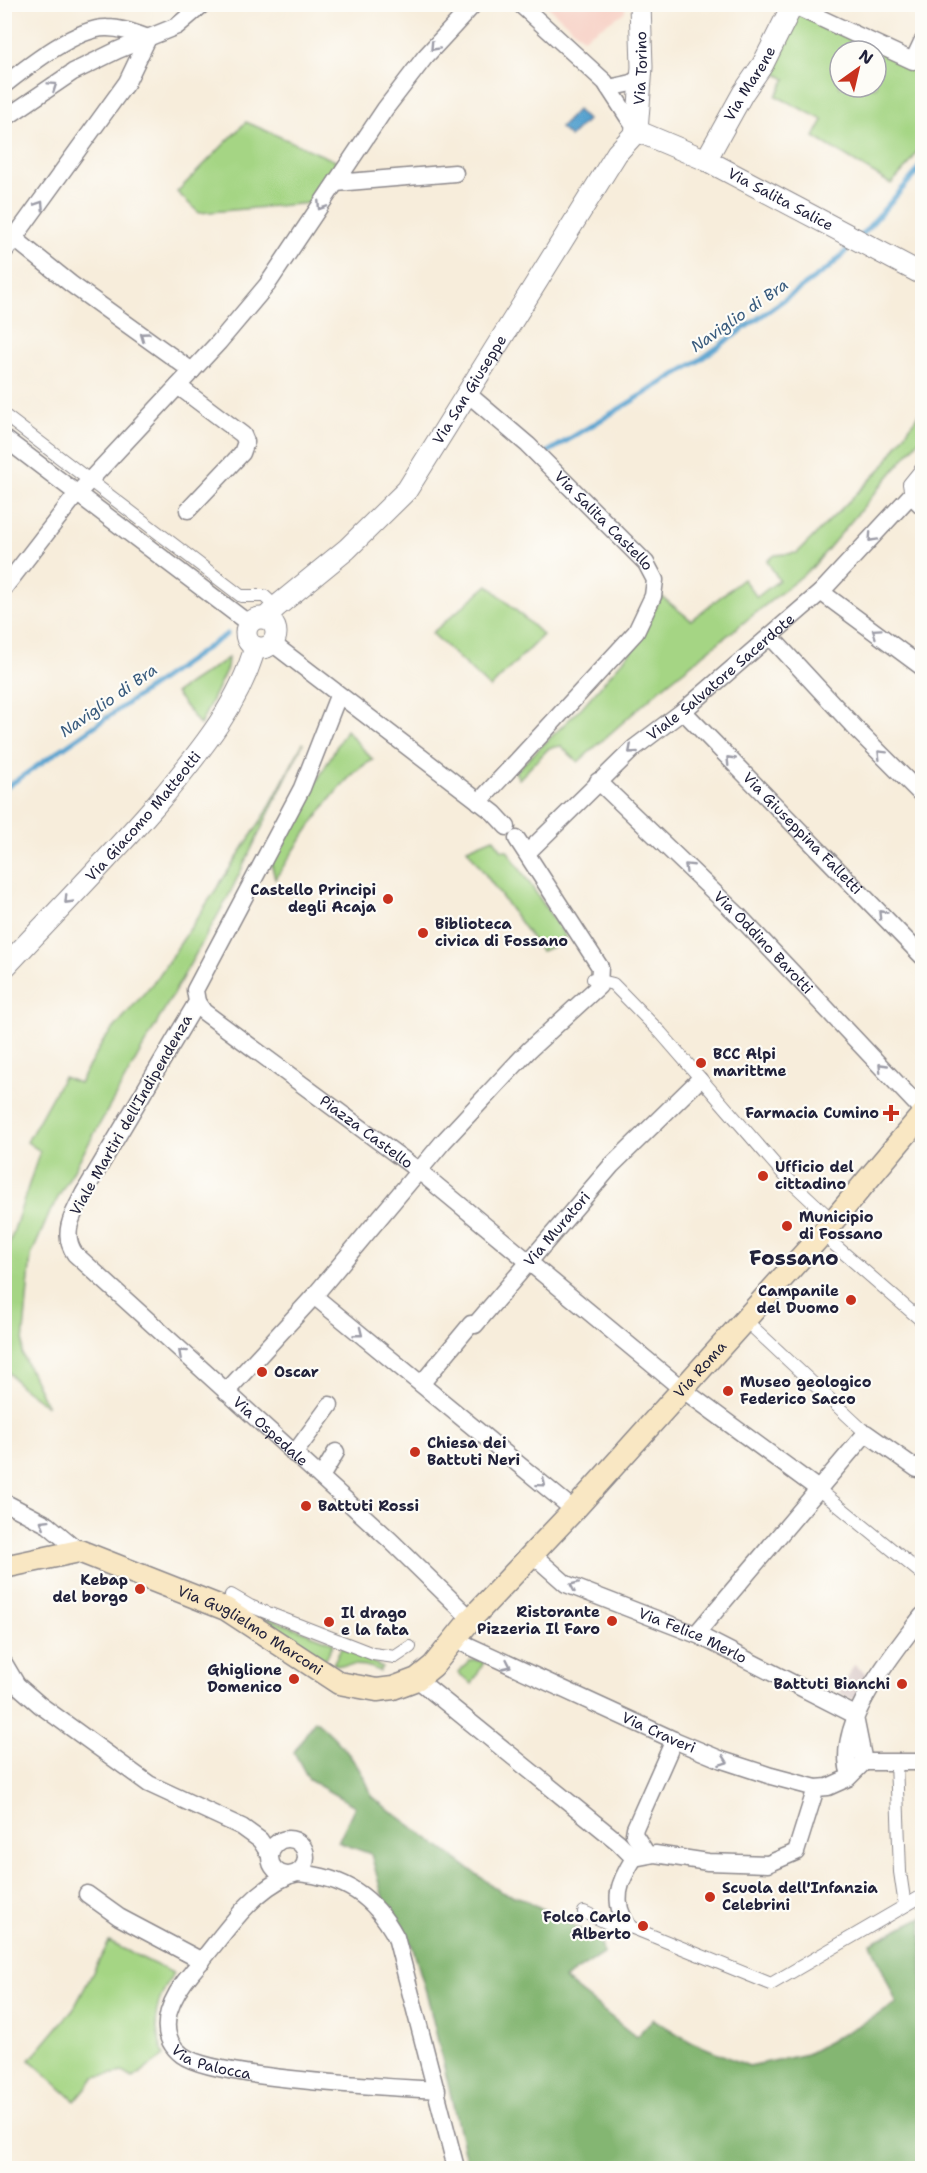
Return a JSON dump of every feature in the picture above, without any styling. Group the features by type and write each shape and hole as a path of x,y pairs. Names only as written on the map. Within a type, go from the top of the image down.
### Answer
{"main road":[{"name":"Via Roma","path":"471,1619 574,1510 828,1228 922,1115"},
{"name":"Via Guglielmo Marconi","path":"79,1551 226,1609 339,1683 377,1690 393,1688 417,1679 433,1666 471,1619"},
{"path":"6,1564 79,1551"}],"street":[{"path":"4,119 73,72 177,26 203,4"},
{"path":"4,588 76,495 178,386 267,285 385,109 425,57 474,4"},
{"path":"520,4 609,88 637,131"},
{"name":"Via Torino","path":"637,131 642,75 640,4"},
{"path":"792,5 913,62 922,42"},
{"name":"Via Marene","path":"706,160 743,93 763,64 792,5"},
{"path":"4,85 28,66 84,33 105,28 128,31 148,38"},
{"path":"148,38 127,82 10,246 71,284 192,370"},
{"path":"609,88 632,83 642,75"},
{"name":"Via Salita Salice","path":"637,131 706,160 922,274"},
{"name":"Via San Giuseppe","path":"263,616 347,549 407,490 617,153 637,131"},
{"path":"336,183 455,172"},
{"path":"178,386 243,435 246,442 242,453 188,510"},
{"name":"Via Salita Castello","path":"468,394 528,445 646,563 655,580 653,596 630,641 538,735 480,802"},
{"path":"4,415 242,596 264,596 263,616"},
{"path":"4,438 76,495 263,616 275,629 263,645 338,696 480,802 512,833 527,853 600,967 597,982 613,984 661,1033 828,1228 922,1320"},
{"path":"917,500 909,484 922,468"},
{"name":"Viale Salvatore Sacerdote","path":"527,853 634,748 683,711 821,592 917,500"},
{"path":"821,592 922,667"},
{"path":"770,636 858,731 922,795"},
{"name":"Via Giacomo Matteotti","path":"4,968 133,832 209,741 263,645"},
{"name":"Viale Martiri dell'Indipendenza","path":"69,1245 69,1227 85,1191 196,1002 195,990 302,788 338,696"},
{"name":"Via Giuseppina Falletti","path":"683,711 922,956"},
{"name":"Via Oddino Barotti","path":"598,781 739,916 922,1110"},
{"name":"Piazza Castello","path":"196,1002 204,1012 419,1171 529,1050 597,982"},
{"name":"Via Muratori","path":"422,1383 471,1324 475,1325 611,1166 699,1080"},
{"path":"226,1392 314,1296 419,1171 682,1389 818,1489 922,1574"},
{"name":"Via Ospedale","path":"69,1245 75,1254 416,1564 471,1619"},
{"path":"314,1296 574,1510"},
{"path":"744,1319 866,1433 917,1469 922,1463"},
{"path":"294,1454 330,1405"},
{"path":"696,1634 866,1433"},
{"path":"321,1477 336,1452"},
{"path":"4,1502 48,1525 79,1551"},
{"name":"Via Felice Merlo","path":"532,1554 566,1584 696,1634 855,1715"},
{"path":"231,1595 250,1606 373,1654 395,1657 410,1647"},
{"path":"850,1775 846,1756 855,1715 897,1649 922,1616"},
{"name":"Via Craveri","path":"454,1639 722,1760 816,1788"},
{"path":"4,1663 17,1685 40,1705 149,1784 242,1827 260,1840 278,1872 330,1876"},
{"path":"417,1679 618,1842 640,1856 768,1864 796,1852 816,1788 828,1787 850,1775 864,1762 922,1762"},
{"path":"855,1715 864,1762"},
{"path":"640,1856 634,1828 674,1740"},
{"path":"896,1761 900,1872 905,1906"},
{"path":"242,1827 263,1830 285,1840 298,1842 306,1856 330,1876 348,1884 379,1911 396,1937 438,2090 456,2169"},
{"name":"Via Palocca","path":"259,1894 276,1844 285,1840"},
{"path":"293,1874 306,1863 306,1856"},
{"path":"628,1926 621,1916 617,1896 620,1883 640,1856"},
{"name":"Via Palocca","path":"293,1874 259,1894 180,1987 168,2018 167,2031 172,2043 181,2054 193,2061 254,2074 438,2090"},
{"path":"87,1894 119,1917 202,1961"},
{"path":"584,1912 612,1925 628,1926 771,1984 922,1896"}],"shaded area":[{"path":"546,5 625,5 625,12 583,38"},
{"path":"854,1665 871,1676 854,1700 839,1693"}],"green space":[{"path":"798,13 854,39 828,39 828,99 888,99 888,55 922,71 922,142 911,162 891,184 814,137 823,120 776,96 786,79 769,70"},
{"path":"246,122 338,162 311,203 199,213 177,192"},
{"path":"922,409 922,437 812,568 665,685 578,762 561,746 549,748 519,779 515,772 582,707 639,642 661,596 691,620 743,579 757,597 779,580 767,561 775,555 797,553 882,468"},
{"path":"488,585 543,635 490,688 432,633"},
{"path":"228,658 227,668 200,725 175,693"},
{"path":"346,730 373,760 346,780 319,813 275,879 271,862"},
{"path":"303,743 228,897 50,1212 31,1256 22,1354 47,1406 20,1386 4,1367 5,1257 40,1151 27,1142 63,1077 79,1083 104,1040 158,977 266,813"},
{"path":"493,838 502,850 507,850 566,937 560,944 541,951 467,849"},
{"path":"256,1613 334,1643 325,1660"},
{"path":"342,1647 382,1667 379,1671 361,1665 333,1664"},
{"path":"470,1661 484,1662 472,1684 458,1673"},
{"path":"315,1720 357,1765 372,1797 501,1892 524,1899 601,1940 603,1954 564,1979 636,2037 653,2019 689,2041 749,2066 807,2054 897,2004 871,1943 922,1917 922,2168 468,2168 427,1995 412,1945 385,1905 371,1854 338,1842 355,1806 309,1780 294,1752"},
{"path":"109,1942 173,1973 156,2013 157,2032 164,2056 133,2078 123,2072 95,2077 75,2101 30,2060 74,2008"}],"water":[{"path":"577,110 587,120 570,137 560,128"}],"waterway":[{"name":"Naviglio di Bra","path":"860,237 916,173 922,162"},
{"name":"Naviglio di Bra","path":"543,455 698,361 830,267 853,244"},
{"name":"Naviglio di Bra","path":"4,789 227,634"}],"place":[{"name":"Castello Principi degli Acaja","path":"388,899"},
{"name":"Biblioteca civica di Fossano","path":"423,933"},
{"name":"BCC Alpi marittme","path":"701,1063"},
{"name":"Farmacia Cumino","path":"891,1113"},
{"name":"Ufficio del cittadino","path":"763,1176"},
{"name":"Municipio di Fossano","path":"787,1226"},
{"name":"Campanile del Duomo","path":"851,1300"},
{"name":"Oscar","path":"262,1372"},
{"name":"Museo geologico Federico Sacco","path":"728,1391"},
{"name":"Chiesa dei Battuti Neri","path":"415,1452"},
{"name":"Battuti Rossi","path":"306,1506"},
{"name":"Kebap del borgo","path":"140,1589"},
{"name":"Ristorante Pizzeria Il Faro","path":"612,1621"},
{"name":"Il drago e la fata","path":"329,1622"},
{"name":"Ghiglione Domenico","path":"294,1679"},
{"name":"Battuti Bianchi","path":"902,1684"},
{"name":"Scuola dell'Infanzia Celebrini","path":"710,1897"},
{"name":"Folco Carlo Alberto","path":"643,1926"}],"district":[{"name":"Fossano","path":"794,1258"}]}
